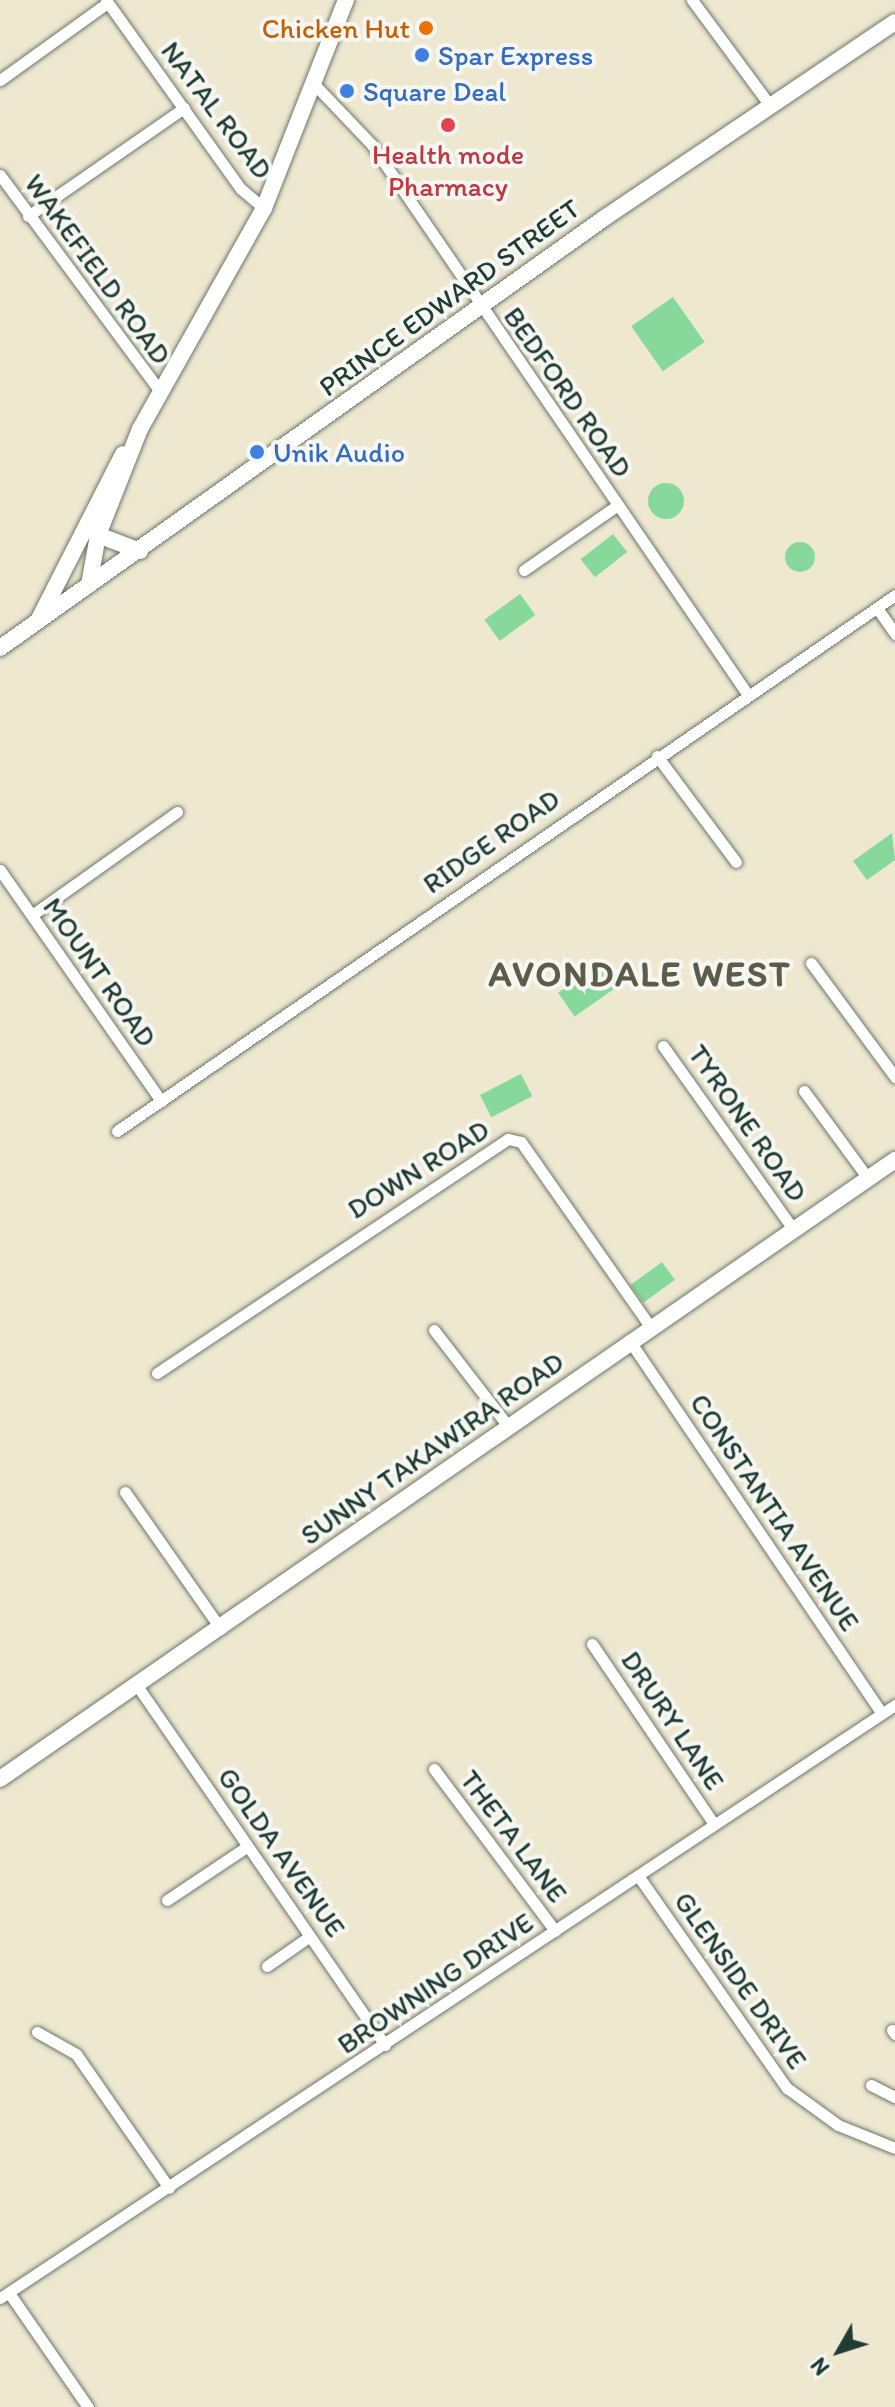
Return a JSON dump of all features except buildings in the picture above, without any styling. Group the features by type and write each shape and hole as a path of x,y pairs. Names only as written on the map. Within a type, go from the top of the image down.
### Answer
{"main road":[{"path":"38,620 67,554 264,208 346,0"},
{"name":"PRINCE EDWARD STREET","path":"0,648 769,104 895,22"},
{"path":"89,585 98,535 140,429"},
{"path":"98,535 140,551"},
{"path":"67,554 89,585"},
{"name":"SUNNY TAKAWIRA ROAD","path":"0,1779 138,1687 629,1340 895,1160"}],"street":[{"path":"692,0 769,104"},
{"path":"0,80 106,1"},
{"name":"NATAL ROAD","path":"106,1 241,189 264,208"},
{"name":"BEDFORD ROAD","path":"314,84 372,145 480,308 748,695"},
{"path":"28,216 184,108"},
{"name":"WAKEFIELD ROAD","path":"0,175 159,390"},
{"path":"524,570 618,505"},
{"name":"RIDGE ROAD","path":"117,1131 657,756 895,595"},
{"path":"877,608 895,634"},
{"path":"657,756 736,862"},
{"path":"32,915 177,812"},
{"name":"MOUNT ROAD","path":"0,870 161,1101"},
{"path":"811,963 895,1077"},
{"name":"TYRONE ROAD","path":"663,1046 793,1229"},
{"path":"804,1091 867,1177"},
{"name":"DOWN ROAD","path":"157,1373 508,1139 521,1142 650,1326"},
{"path":"434,1330 508,1426"},
{"name":"CONSTANTIA AVENUE","path":"629,1340 881,1712"},
{"path":"125,1492 221,1629"},
{"name":"DRURY LANE","path":"592,1644 714,1824"},
{"name":"GOLDA AVENUE","path":"138,1687 385,2045"},
{"name":"BROWNING DRIVE","path":"4,2296 895,1705"},
{"name":"THETA LANE","path":"434,1769 555,1931"},
{"path":"167,1900 248,1846"},
{"name":"GLENSIDE DRIVE","path":"639,1877 787,2088 838,2125 895,2148"},
{"path":"267,1966 310,1936"},
{"path":"37,2032 76,2054 169,2188"},
{"path":"871,2085 895,2097"},
{"path":"4,2296 88,2407"}],"green space":[{"path":"673,297 705,342 663,371 631,326"},
{"path":"666,483 678,489 684,501 678,513 666,519 654,513 648,501 654,489"},
{"path":"613,534 627,552 595,577 581,559"},
{"path":"800,542 811,546 815,557 811,568 800,572 789,568 785,557 789,546"},
{"path":"520,594 535,615 500,641 484,620"},
{"path":"892,833 895,860 867,880 853,861"},
{"path":"599,964 616,988 575,1016 558,993"},
{"path":"521,1074 532,1096 491,1117 480,1095"},
{"path":"662,1262 675,1280 643,1303 630,1285"}],"place":[{"name":"Chicken Hut","path":"426,28"},
{"name":"Spar Express","path":"422,55"},
{"name":"Square Deal","path":"347,91"},
{"name":"Health mode Pharmacy","path":"448,125"},
{"name":"Unik Audio","path":"257,452"}],"district":[{"name":"AVONDALE WEST","path":"640,974"}]}
